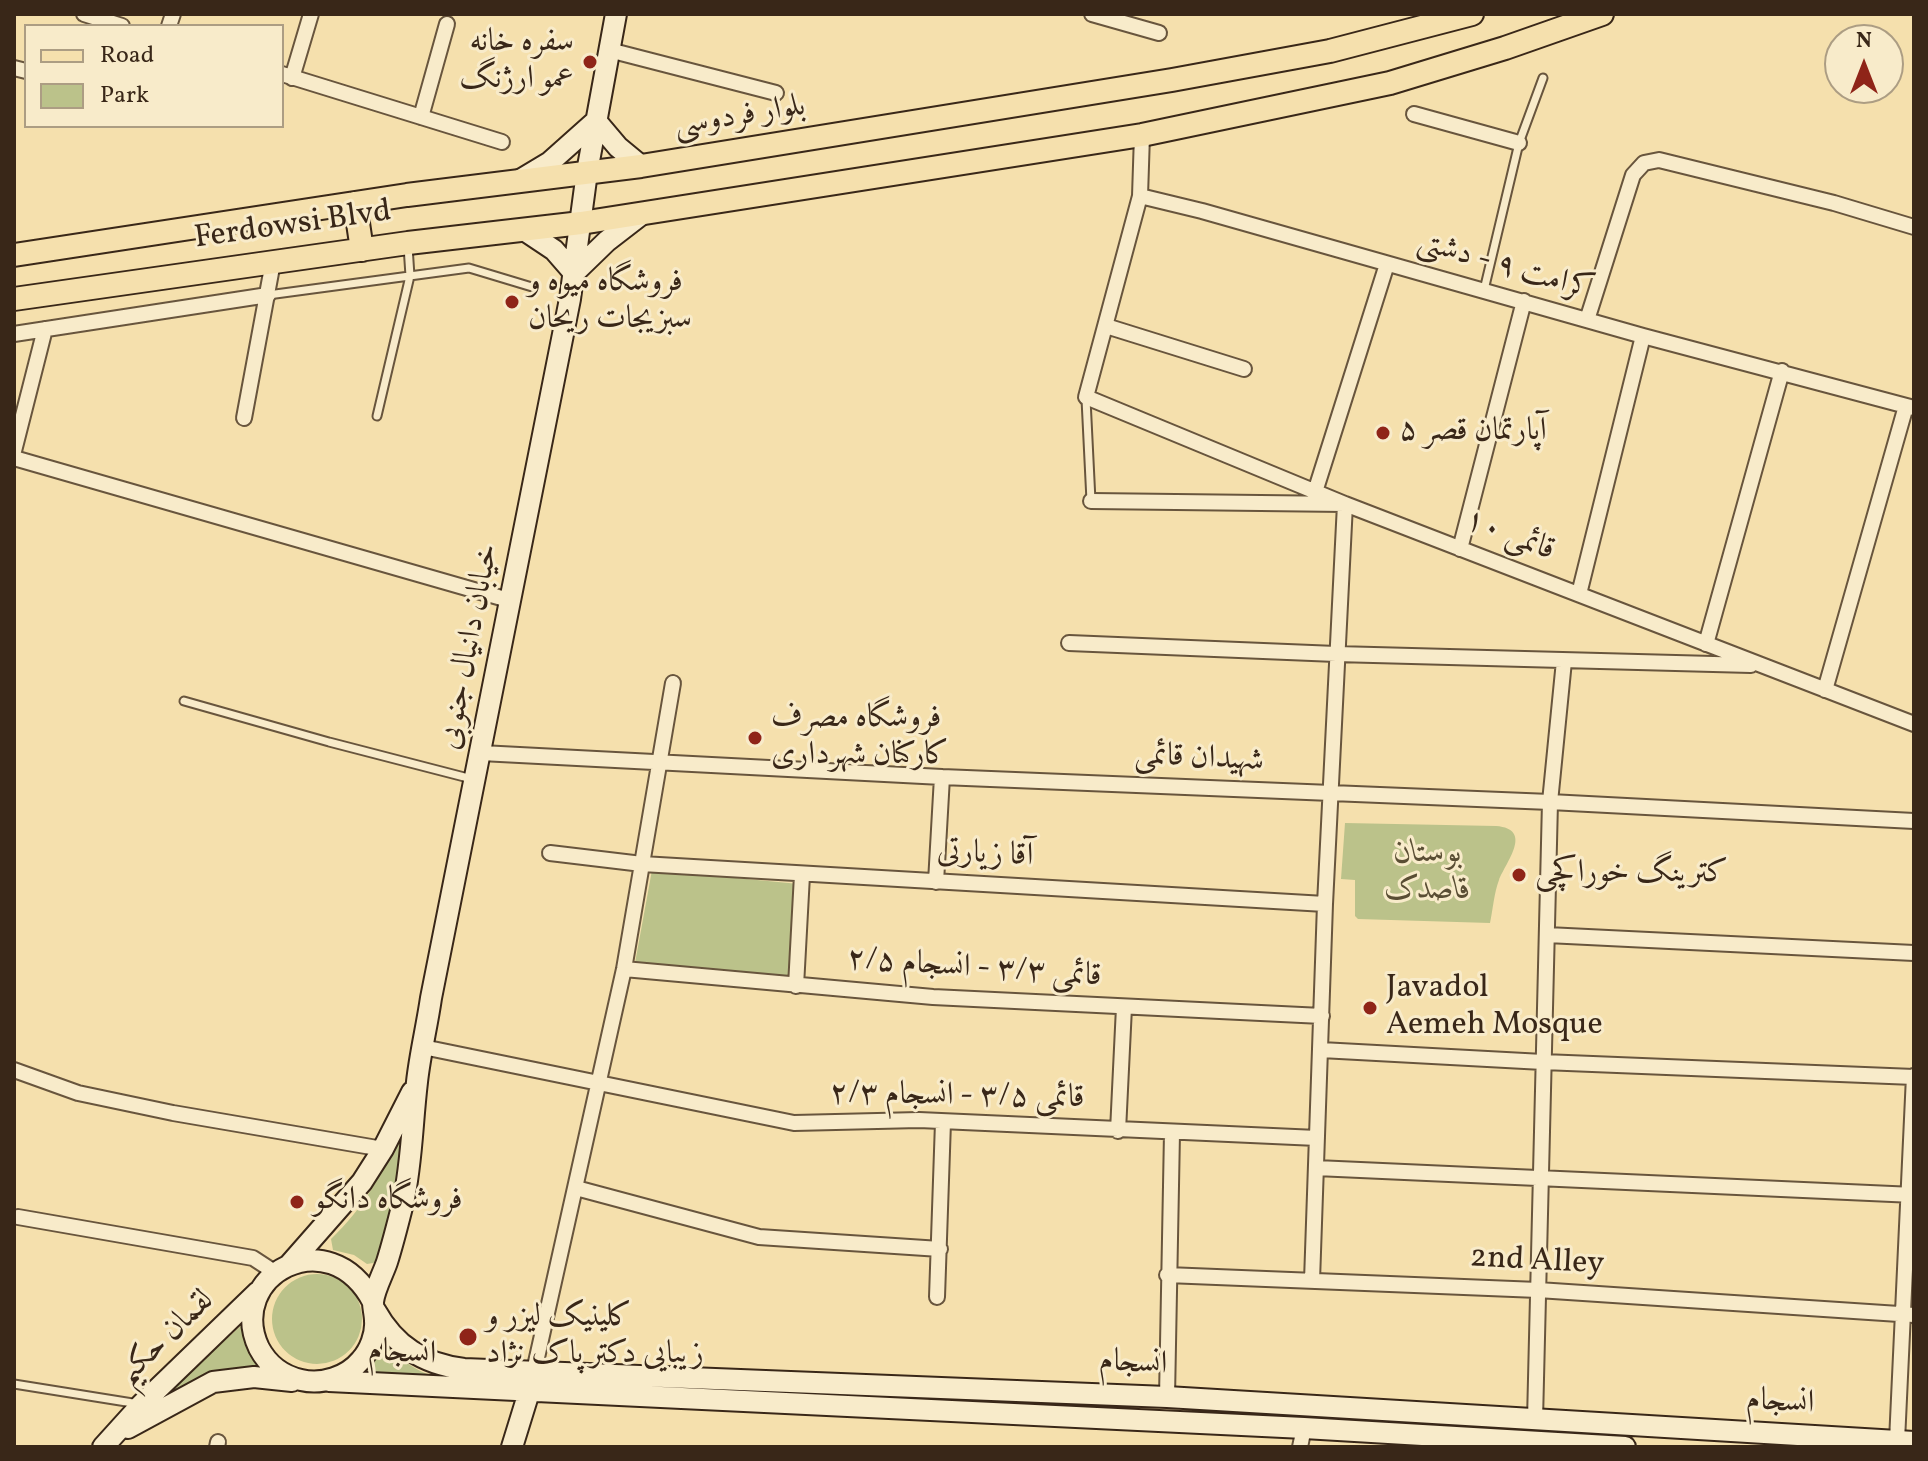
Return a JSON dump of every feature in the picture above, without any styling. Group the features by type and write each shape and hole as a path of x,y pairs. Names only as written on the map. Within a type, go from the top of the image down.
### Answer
{"main road":[{"name":"خیابان دانیال جنوبی","path":"374,1305 403,1201 423,1047 574,273 587,172 616,14"},
{"name":"بلوار فردوسی","path":"14,255 355,203 641,166 1187,78 1330,51 1472,14"},
{"path":"581,223 1142,135 1390,83 1602,14"},
{"path":"520,180 550,162 596,121 618,147 641,166"},
{"path":"355,203 362,250"},
{"path":"524,230 554,250 574,273 607,241 642,214"},
{"name":"Ferdowsi Blvd","path":"14,299 408,243 581,223"},
{"name":"خیابان دانیال جنوبی","path":"276,1275 362,1182 383,1149 417,1082"},
{"path":"307,1260 340,1265 355,1275 374,1305 376,1323 372,1343 361,1360 346,1373 317,1381 292,1378 276,1369 263,1355 255,1339 255,1302 276,1275 307,1260"},
{"name":"لقمان حکیم","path":"108,1441 141,1405 276,1275"},
{"name":"انسجام","path":"374,1305 386,1330 409,1351 435,1364 464,1369 1167,1397 1906,1441"},
{"name":"لقمان حکیم","path":"108,1441 213,1382 254,1377 317,1381"},
{"name":"انسجام","path":"317,1381 1302,1438 1625,1447"},
{"path":"512,1447 529,1392"}],"street":[{"path":"84,14 116,24"},
{"path":"311,14 287,76 502,142"},
{"path":"1092,14 1159,33"},
{"path":"421,117 447,24"},
{"path":"609,50 776,93"},
{"path":"1414,114 1519,143"},
{"path":"1086,397 1140,196 1142,135"},
{"path":"1587,320 1633,175 1644,163 1659,160 1834,203 1914,227"},
{"name":"کرامت ۹ - دشتی","path":"1140,196 1910,407"},
{"path":"244,418 273,262"},
{"path":"1315,492 1387,264"},
{"path":"14,334 268,295"},
{"path":"1460,549 1524,301"},
{"path":"1106,326 1244,369"},
{"path":"14,451 45,329"},
{"path":"1579,594 1643,336"},
{"path":"1706,644 1782,371"},
{"name":"قائمی ۱۰","path":"1086,397 1345,504 1914,724"},
{"path":"1825,690 1910,407"},
{"path":"14,458 512,601"},
{"path":"1091,501 1345,504 1325,904 1312,1281"},
{"path":"1069,643 1763,666"},
{"path":"1535,1420 1550,802 1564,661"},
{"path":"534,1371 624,969 673,683"},
{"name":"شهیدان قائمی","path":"481,753 1914,821"},
{"path":"936,882 942,777"},
{"name":"آقا زیارتی","path":"550,853 642,864 802,875 1325,904"},
{"path":"796,986 802,875"},
{"path":"1547,935 1914,953"},
{"name":"قائمی ۳/۳ - انسجام ۲/۵","path":"624,969 796,986 1322,1016"},
{"path":"1118,1131 1124,1007"},
{"name":"قائمی ۳/۵ - انسجام ۲/۳","path":"423,1047 794,1123 943,1122 1317,1138"},
{"path":"1321,1050 1914,1076 1906,1441"},
{"path":"14,1070 78,1093 105,1099 383,1149"},
{"path":"937,1297 943,1122"},
{"path":"1167,1397 1172,1133"},
{"path":"1316,1168 1911,1195"},
{"path":"576,1188 759,1237 940,1249"},
{"path":"18,1217 253,1258 276,1275"},
{"name":"2nd Alley","path":"1167,1275 1538,1290 1909,1314"}],"lane":[{"path":"1484,290 1519,143 1543,78"},
{"path":"377,416 410,276 408,243"},
{"path":"268,295 469,268 532,287"},
{"path":"1086,397 1091,501"},
{"path":"184,701 476,780"},
{"path":"14,1384 141,1405"}],"green space":[{"name":"بوستان قاصدک","path":"1345,823 1507,828 1513,833 1514,847 1497,885 1490,923 1358,919 1355,916 1355,880 1341,879"},
{"path":"652,870 799,884 789,978 635,963"},
{"path":"402,1128 406,1144 379,1262 367,1264 354,1255 333,1250 331,1239 372,1188"},
{"path":"317,1274 334,1277 349,1287 359,1302 362,1319 359,1336 349,1351 334,1361 317,1364 300,1361 285,1351 275,1336 272,1319 275,1302 285,1287 300,1277"},
{"path":"244,1323 265,1370 209,1375 163,1397"},
{"path":"381,1330 406,1362 443,1380 363,1379 377,1351"}],"place":[{"name":"سفره خانه عمو ارژنگ","path":"590,62"},
{"name":"فروشگاه میوه و سبزیجات ریحان","path":"512,302"},
{"name":"آپارتمان قصر ۵","path":"1383,433"},
{"name":"فروشگاه مصرف کارکنان شهرداری","path":"755,738"},
{"name":"کترینگ خوراکچی","path":"1519,875"},
{"name":"Javadol Aemeh Mosque","path":"1370,1008"},
{"name":"فروشگاه دانگو","path":"297,1202"},
{"name":"کلینیک لیزر و زیبایی دکتر پاک نژاد","path":"468,1337"}]}
